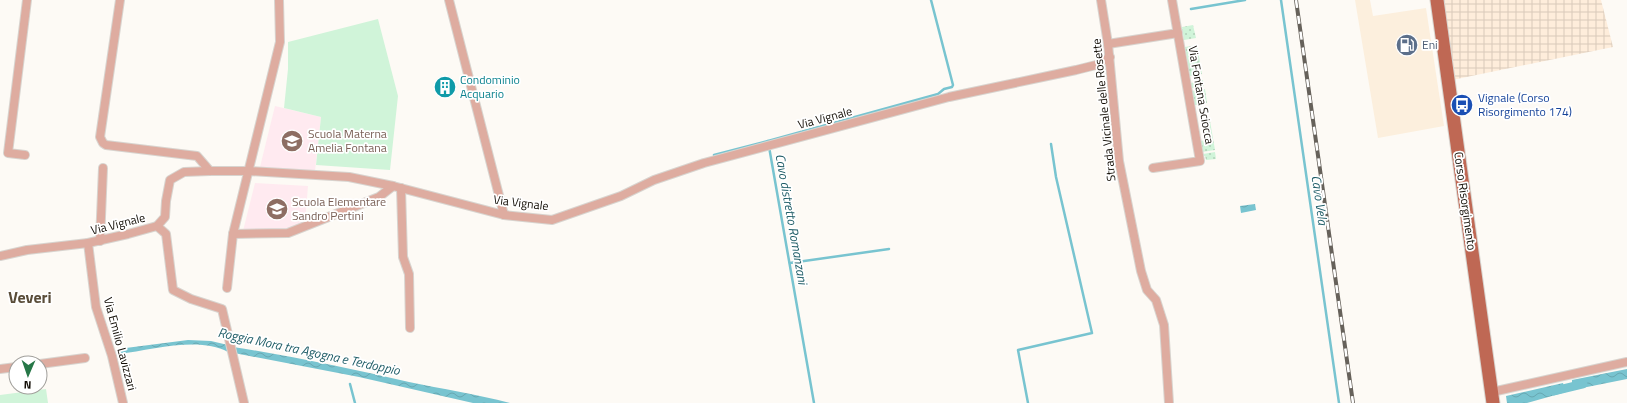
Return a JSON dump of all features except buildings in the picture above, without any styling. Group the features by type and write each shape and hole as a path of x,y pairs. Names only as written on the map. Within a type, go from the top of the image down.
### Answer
{"main road":[{"name":"Corso Risorgimento","path":"1437,0 1490,400"}],"street":[{"path":"25,155 8,153 27,0"},
{"path":"120,0 100,137 103,143 106,146 197,156 210,171"},
{"path":"227,288 233,234 280,42 279,0"},
{"path":"449,0 504,215"},
{"name":"Strada Vicinale delle Rosette","path":"1101,0 1110,57 1119,161 1139,263 1147,290 1156,300 1164,325 1169,403"},
{"name":"Via Fontana Sciocca","path":"1153,168 1200,161 1172,0"},
{"name":"Via Fontana Sciocca","path":"1108,44 1178,33"},
{"name":"Via Vignale","path":"0,256 27,250 100,241 156,226 165,217 166,200 170,180 184,172 248,171 349,177 393,186 504,215 552,220 621,196 681,170 949,97 1096,65 1110,57"},
{"path":"100,241 103,168"},
{"path":"233,234 288,234 379,197 393,186"},
{"path":"401,188 403,257 409,274 410,328"},
{"path":"156,226 166,234 173,290 191,300 222,309 244,403"},
{"name":"Via Emilio Lavizzari","path":"88,243 96,307 112,356 123,403"},
{"path":"48,363 86,358"},
{"path":"1490,400 1627,362"}],"shaded area":[{"path":"1355,0 1370,0 1373,16 1426,8 1444,126 1378,138"},
{"path":"1440,0 1601,0 1613,47 1452,80"},
{"name":"Scuola Materna Amelia Fontana","path":"275,106 321,117 315,171 260,167"},
{"name":"Scuola Elementare Sandro Pertini","path":"255,183 308,186 305,222 287,229 243,231"}],"green space":[{"path":"378,19 398,96 390,170 316,165 321,117 284,108 288,69 288,42"},
{"path":"1193,25 1196,38 1184,40 1182,27"},
{"path":"1197,45 1202,74 1190,76 1185,47"},
{"path":"1203,80 1204,86 1192,88 1191,83"},
{"path":"1205,89 1207,103 1195,105 1192,91"},
{"path":"1210,121 1215,150 1202,152 1200,141 1207,140 1204,122"},
{"path":"1215,152 1216,159 1206,160 1205,156 1203,156 1203,154"},
{"path":"0,395 47,395 48,403 0,403"}],"water":[{"path":"1255,204 1256,210 1241,213 1240,206"},
{"path":"188,340 211,341 228,345 228,352 216,347 203,345 160,347 119,354 118,349"},
{"path":"233,347 277,354 510,403 473,403 359,377 234,353"},
{"path":"1627,369 1627,379 1572,390 1572,380"},
{"path":"1563,383 1566,392 1527,403 1507,403 1506,396"}],"waterway":[{"name":"Cavo distretto Romanzani","path":"814,403 768,141 938,94 944,89 952,87 953,85 931,0"},
{"name":"Cavo Vela","path":"1191,9 1245,0"},
{"name":"Cavo Vela","path":"1281,0 1339,403"},
{"path":"714,155 768,141"},
{"name":"Cavo distretto Romanzani","path":"1028,403 1018,350 1092,333 1056,177 1051,144"},
{"path":"790,263 889,249"},
{"name":"Cavo distretto Romanzani","path":"350,384 355,403"},
{"name":"Roggia Mora tra Agogna e Terdoppio","path":"1554,391 1583,384"}],"railway":[{"path":"1296,0 1353,403"}],"place":[{"name":"Eni","path":"1407,45"},
{"name":"Condominio Acquario","path":"445,87"},
{"name":"Vignale (Corso Risorgimento 174)","path":"1462,105"},
{"name":"Scuola Materna Amelia Fontana","path":"292,141"},
{"name":"Scuola Elementare Sandro Pertini","path":"277,209"}],"district":[{"name":"Veveri","path":"30,297"}]}
